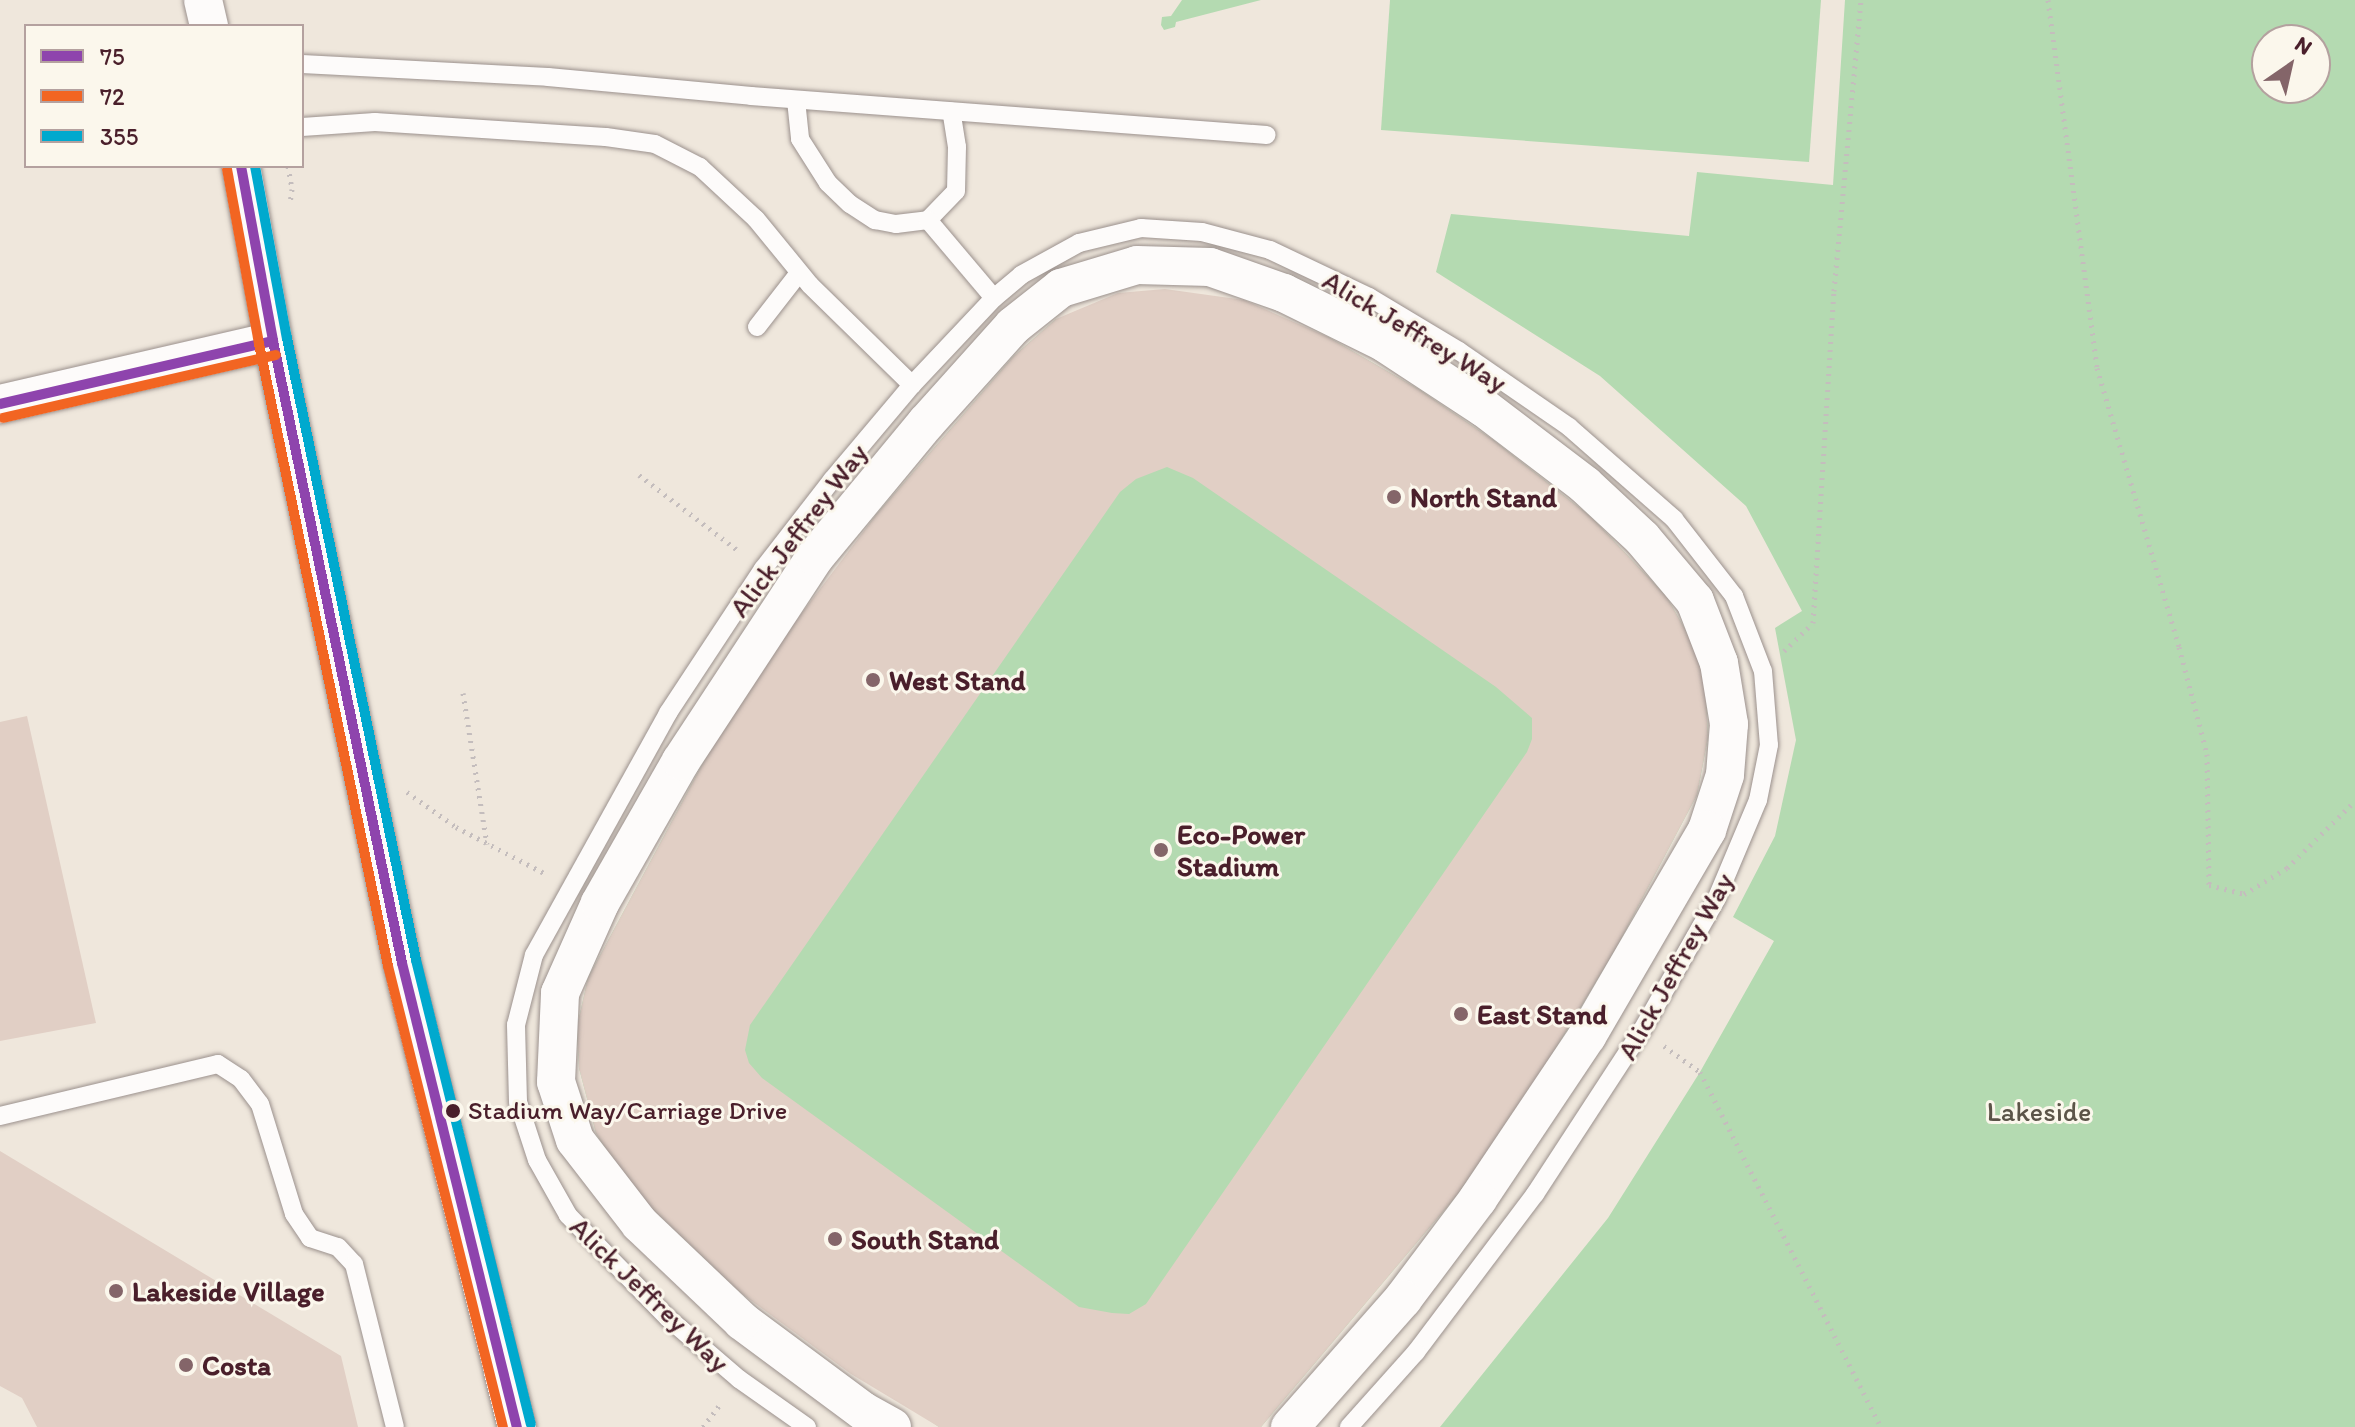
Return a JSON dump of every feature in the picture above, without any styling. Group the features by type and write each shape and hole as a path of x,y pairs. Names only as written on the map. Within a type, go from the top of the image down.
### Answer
{"street":[{"path":"203,0 209,24"},
{"path":"241,168 273,341 402,963 517,1427"},
{"path":"892,1427 863,1411 742,1321 640,1224 575,1140 556,1082 560,993 600,903 681,761 815,557 926,423 1013,326 1061,288 1137,265 1210,267 1284,293 1385,343 1484,408 1560,466 1642,538 1695,601 1719,663 1729,724 1725,775 1707,830 1587,1036 1478,1199 1403,1299 1290,1427"},
{"path":"0,404 273,341"}],"lane":[{"path":"304,64 548,77 796,100 1267,135"},
{"path":"796,100 800,139 828,183 850,204 875,220 896,224 928,220 956,191 957,147 951,111"},
{"path":"304,127 375,122 606,137 655,144 700,167 756,219 799,273 912,385"},
{"path":"928,220 994,298"},
{"name":"Alick Jeffrey Way","path":"807,1427 739,1379 668,1318 568,1215 537,1160 518,1102 516,1025 534,955 668,713 763,569 832,480 912,385 994,298 1021,275 1079,243 1141,228 1202,232 1270,250 1369,297 1459,351 1569,427 1674,519 1734,596 1763,671 1769,745 1758,800 1716,900 1642,1030 1526,1206 1416,1352 1349,1427"},
{"path":"757,327 799,273"},
{"path":"0,1116 218,1064 241,1079 260,1104 294,1214 310,1238 338,1247 354,1264 395,1427"}],"path":[{"path":"1763,671 1813,623 1834,291 1861,0"},
{"path":"2048,0 2097,368 2207,754 2209,885 2244,894 2287,868 2355,801"},
{"path":"639,475 763,569"},
{"path":"463,693 487,844"},
{"path":"361,758 456,827 570,887"},
{"path":"1642,1030 1700,1072 1881,1427"}],"green space":[{"path":"1182,0 1261,0 1176,22 1175,27 1164,30 1162,17 1171,16"},
{"path":"1390,0 1821,0 1809,162 1381,130"},
{"name":"Lakeside","path":"1845,0 2355,0 2355,1427 1440,1427 1608,1218 1700,1072 1774,941 1733,917 1775,836 1796,740 1775,628 1802,611 1746,506 1600,376 1436,272 1451,214 1689,236 1697,172 1833,185"},
{"name":"Eco-Power Stadium","path":"1056,319 1328,337 1418,389 1493,440 1591,517 1666,596 1698,652 1705,681 1708,737 1697,795 1615,950 1537,1079 1457,1195 1261,1427 939,1427 737,1290 630,1188 596,1133 579,1068 577,1027 588,978 717,737 876,515 1013,357"}],"building":[{"path":"1165,289 1244,300 1328,337 1418,389 1493,440 1591,517 1666,596 1698,652 1705,681 1708,737 1697,795 1615,950 1537,1079 1457,1195 1261,1427 939,1427 851,1374 737,1290 630,1188 596,1133 579,1068 577,1027 588,978 717,737 795,622 876,515 1013,357 1056,319 1118,293","holes":["1167,467 1193,478 1496,687 1532,718 1532,739 1527,752 1146,1304 1129,1314 1112,1313 1079,1307 762,1078 749,1063 745,1050 750,1025 1120,492 1136,479"]},
{"path":"27,716 96,1023 0,1041 0,722"},
{"name":"Lakeside Village","path":"0,1151 341,1356 358,1427 37,1427 22,1398 0,1386"}],"transit line":[{"name":"75","path":"241,168 273,341 402,963 517,1427"},
{"name":"355","path":"255,168 287,338 416,960 531,1424"},
{"name":"72","path":"227,169 259,344 388,966 503,1427"},
{"name":"75","path":"0,404 273,341"},
{"name":"72","path":"3,418 276,355"}],"place":[{"name":"North Stand","path":"1394,497"},
{"name":"West Stand","path":"873,680"},
{"name":"Eco-Power Stadium","path":"1161,850"},
{"name":"East Stand","path":"1461,1014"},
{"name":"Stadium Way/Carriage Drive","path":"453,1111"},
{"name":"South Stand","path":"835,1239"},
{"name":"Lakeside Village","path":"116,1291"},
{"name":"Costa","path":"186,1365"}]}
